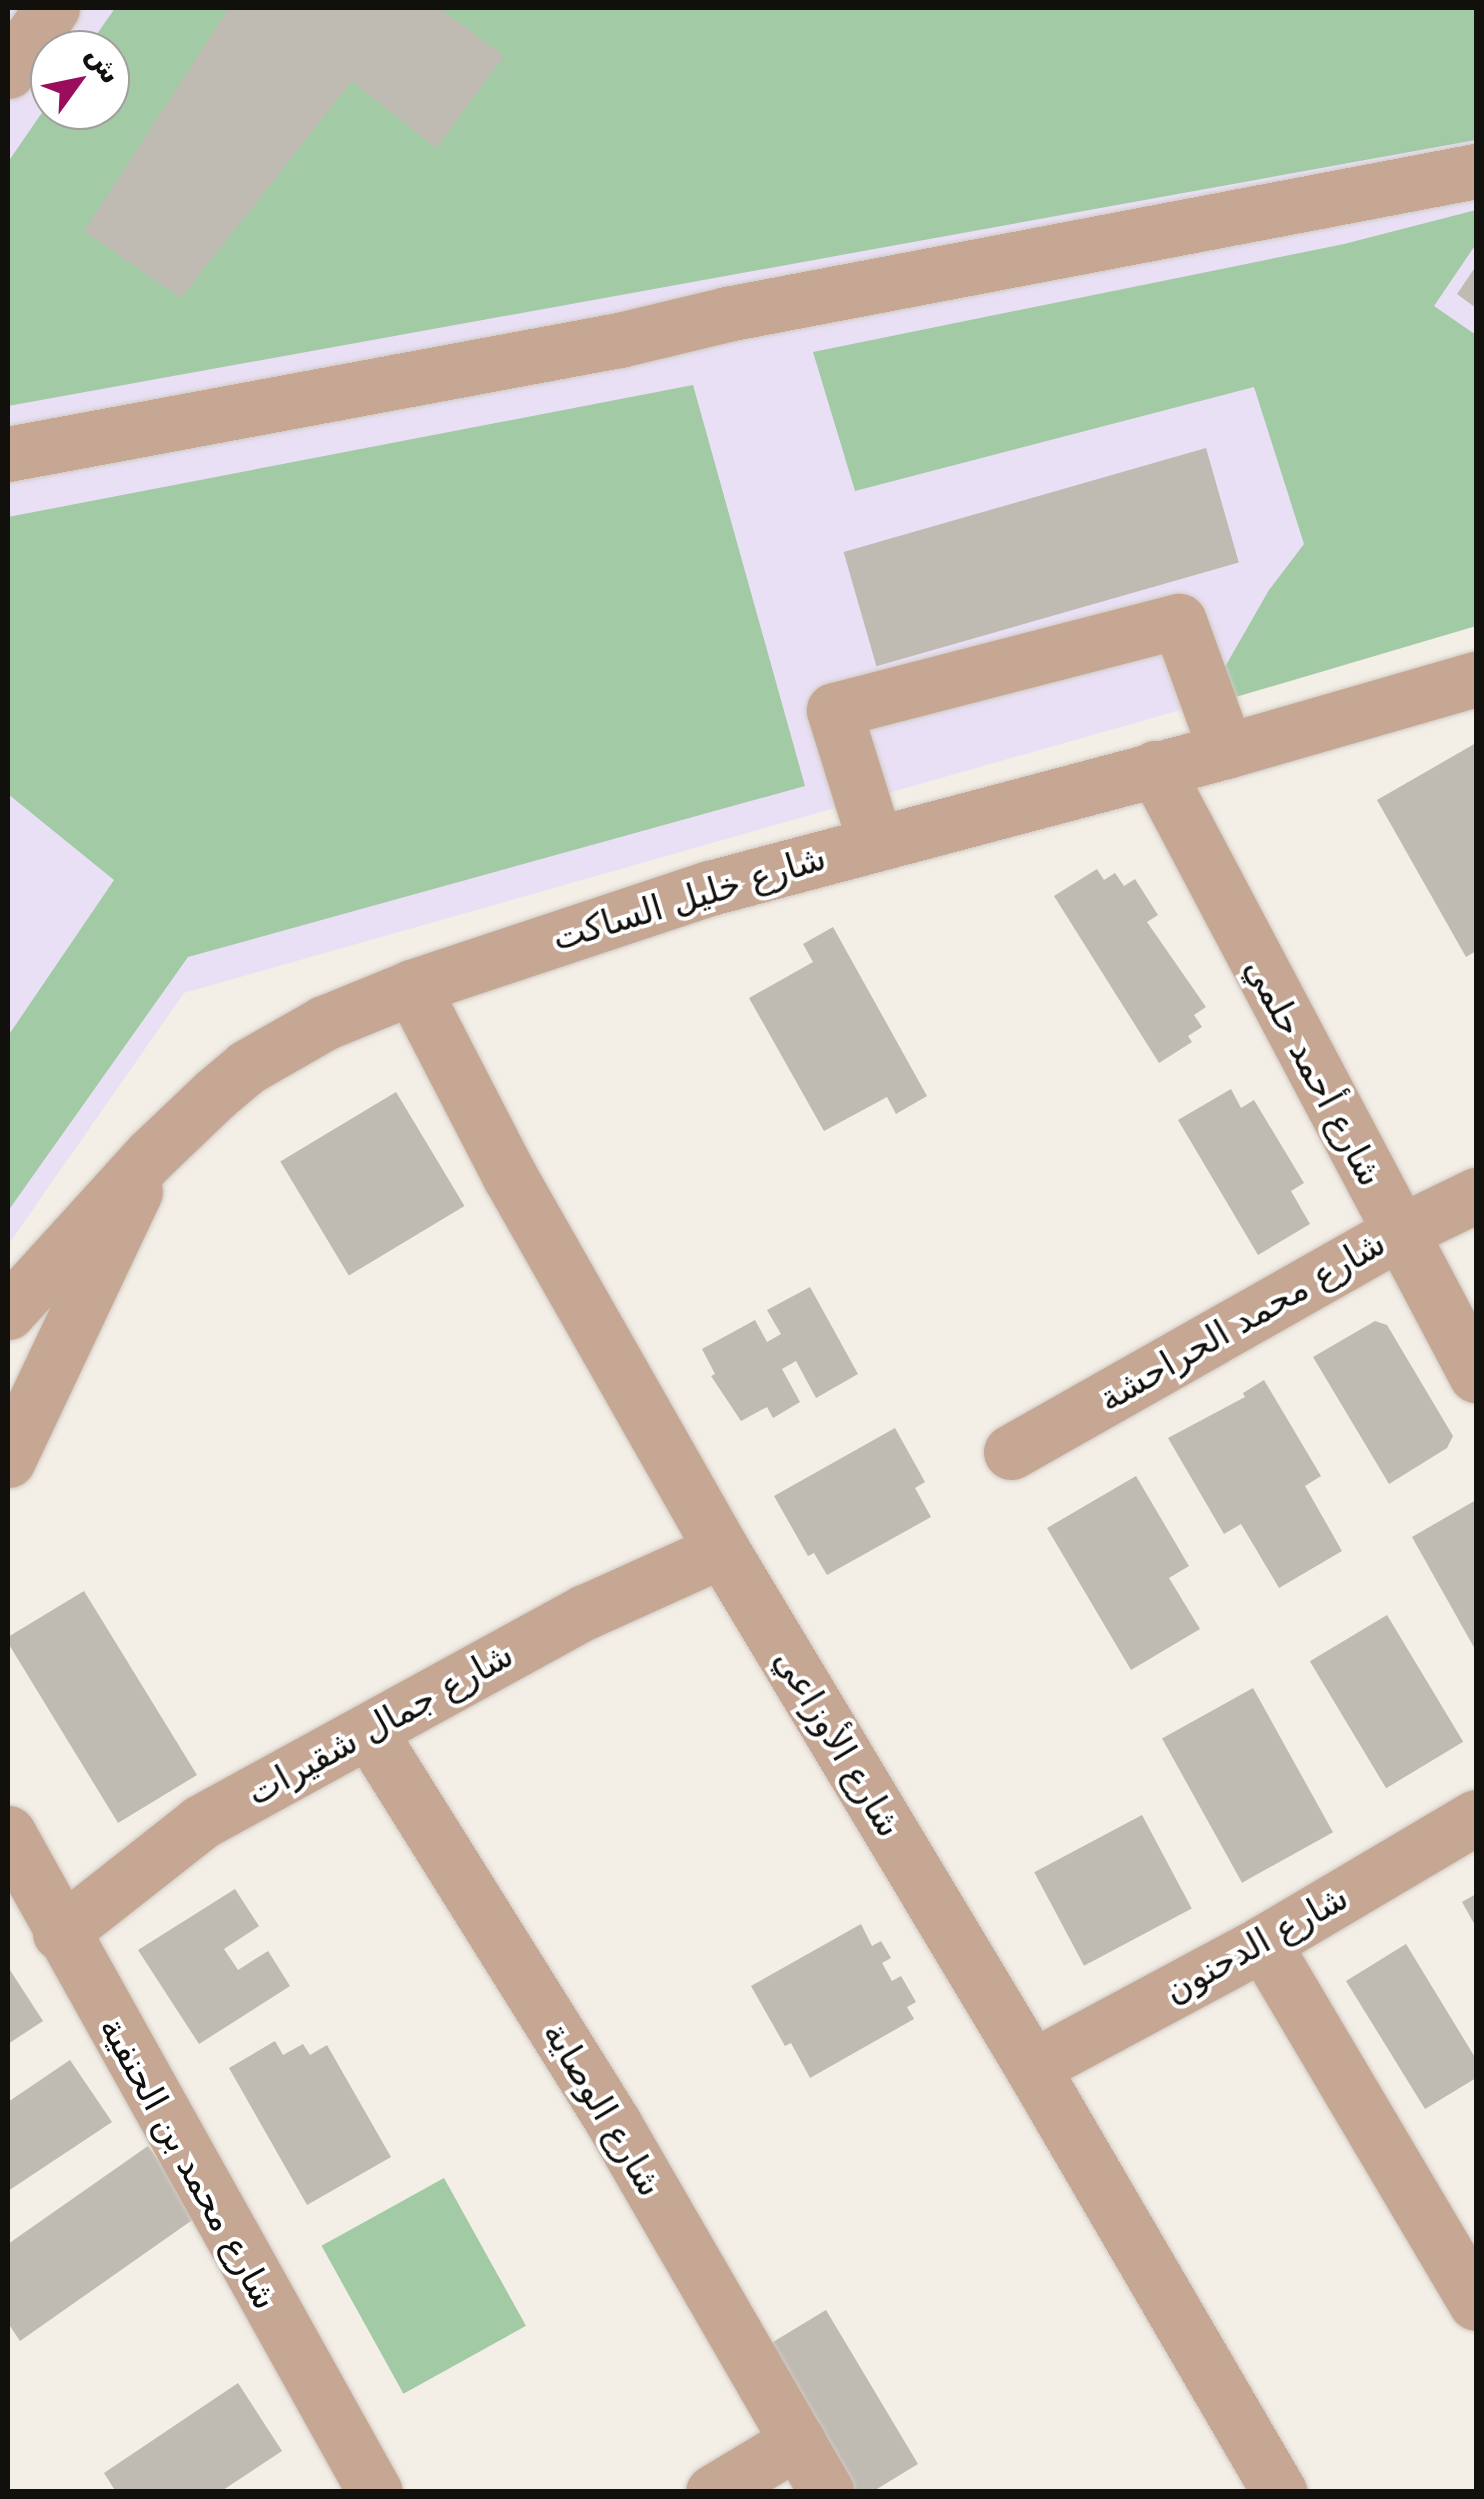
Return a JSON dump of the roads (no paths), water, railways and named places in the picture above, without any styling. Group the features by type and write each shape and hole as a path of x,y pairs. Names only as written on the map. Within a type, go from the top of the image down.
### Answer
{"street":[{"path":"9,64 52,8"},
{"path":"8,454 619,340 727,314 1476,171"},
{"path":"875,842 834,710 1179,621 1226,751"},
{"name":"شارع خليل الساكت","path":"8,1312 150,1156 248,1066 324,1023 412,987 710,888 1226,751 1476,679"},
{"name":"شارع أحمد حلمي","path":"1155,768 1476,1374"},
{"name":"شارع الأوزاعي","path":"412,987 509,1175 722,1550 1032,2066 1279,2492"},
{"path":"8,1460 100,1272 150,1156"},
{"name":"شارع محمد الحراحشة","path":"1011,1452 1398,1232 1476,1196"},
{"name":"شارع جمال شقيرات","path":"60,1933 201,1822 585,1612 722,1550"},
{"name":"شارع الوصاية","path":"370,1732 613,2122 828,2492"},
{"name":"شارع الدحنون","path":"1032,2066 1263,1943 1476,1817"},
{"name":"شارع محمد بن الحنفية","path":"8,1833 60,1933 374,2492"},
{"path":"1263,1943 1476,2303"},
{"path":"713,2492 798,2441"}]}
